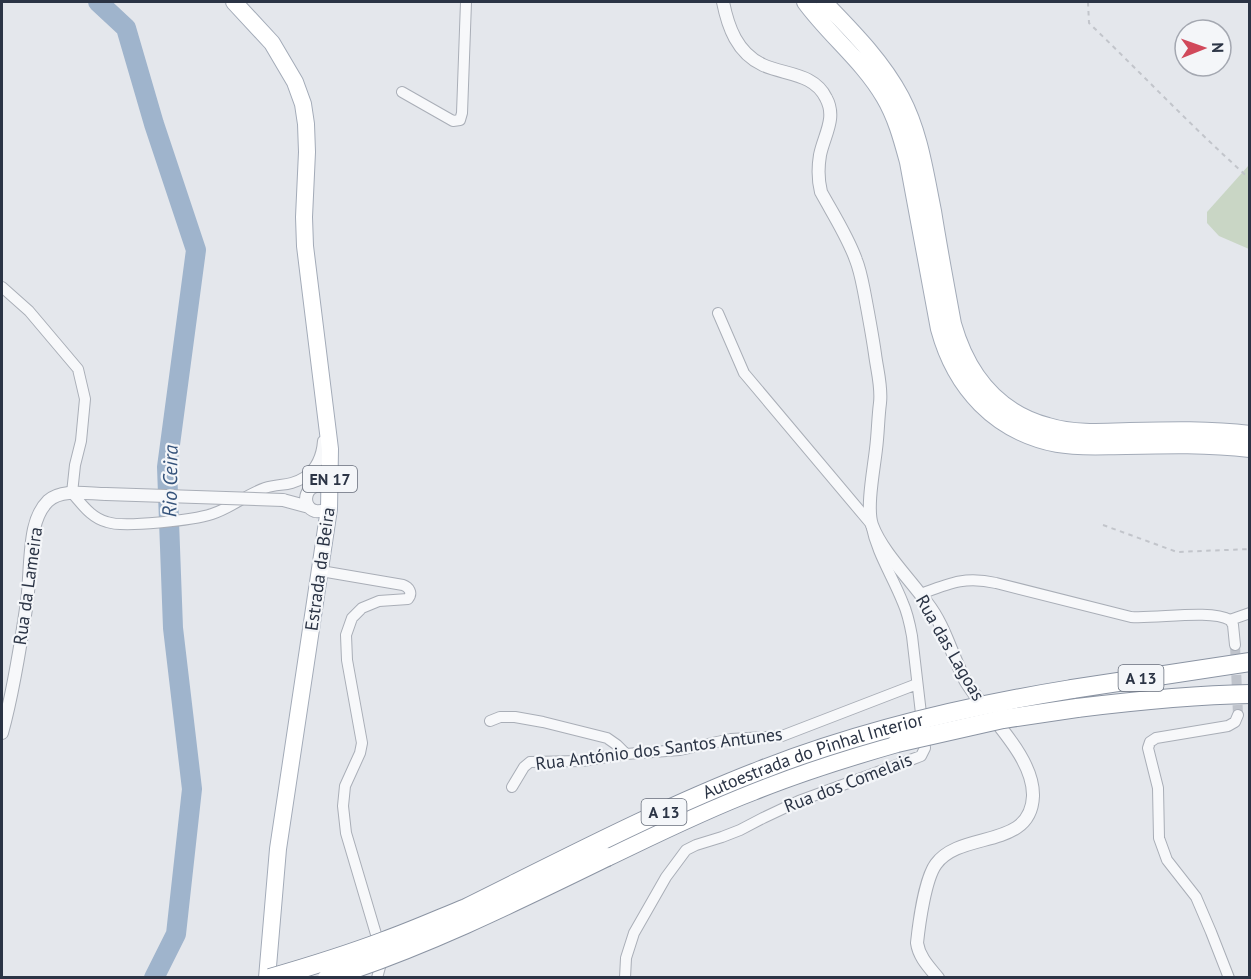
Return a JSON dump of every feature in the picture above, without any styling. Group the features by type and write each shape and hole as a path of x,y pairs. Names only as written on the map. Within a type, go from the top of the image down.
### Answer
{"highway":[{"name":"Autoestrada do Pinhal Interior","path":"268,978 344,955 426,925 692,799 792,759 887,729 1013,698 1250,662"},
{"name":"Autoestrada do Pinhal Interior","path":"327,978 394,954 474,921 670,826 751,791 858,754 1003,718 1214,694 1250,694"}],"main road":[{"name":"Estrada da Beira","path":"234,2 272,43 295,82 303,104 307,152 305,246 330,458 317,489 329,517 278,849 268,978"},
{"path":"804,2 876,85 890,107 908,162 939,329 957,374 974,398 987,411 1014,429 1040,440 1058,444 1188,445 1250,449"},
{"path":"824,2 875,57 889,77 913,124 922,157 953,324 964,357 973,372 992,394 1011,410 1060,429 1092,432 1199,430 1250,434"}],"street":[{"path":"402,92 453,121 461,117 466,2"},
{"path":"723,2 725,16 734,39 751,58 763,65 811,81 820,87 829,103 830,124 820,155 819,183 821,192 857,262 878,377 880,404 871,498 871,524"},
{"path":"2,287 29,311 78,369 85,399 72,493 97,518 117,524 133,524 213,514 266,487 290,484 313,469 322,452 326,417"},
{"path":"718,313 744,373 871,524"},
{"path":"283,500 317,489"},
{"path":"310,508 306,499 317,489"},
{"path":"72,493 283,500 310,508 329,517"},
{"name":"Rua da Lameira","path":"2,733 27,603 34,529 48,501 58,495 72,493"},
{"name":"Rua das Lagoas","path":"871,524 890,555 921,594 940,623 970,688 1007,735 1032,784 1033,796 1030,808 1021,824 1010,832 958,847 935,864 927,888 917,943 922,958 938,978"},
{"name":"Rua dos Comelais","path":"625,978 626,957 634,933 666,877 686,850 741,830 799,801 924,753 926,742 909,618 877,548 871,524"},
{"path":"321,571 403,585 407,586 410,591 408,599 379,602 362,608 352,618 346,635 346,660 362,743 360,753 345,786 343,806 346,833 381,951 377,978"},
{"path":"921,594 952,583 974,579 996,582 1131,617 1208,616 1226,618 1233,625 1235,645"},
{"path":"1230,620 1250,613"},
{"name":"Rua António dos Santos Antunes","path":"512,787 524,767 530,762 582,761 626,754 680,750 731,739 782,736 917,684"},
{"path":"1229,978 1196,897 1167,860 1159,838 1158,788 1148,748 1150,742 1156,738 1228,726 1235,722 1238,715"},
{"path":"490,721 500,717 515,717 543,722 607,738 626,754"}],"path":[{"path":"1088,2 1089,23 1196,130 1250,178"},
{"path":"1103,525 1177,552 1250,549"}],"green space":[{"path":"1249,165 1249,249 1219,236 1207,223 1207,212"}],"waterway":[{"name":"Rio Ceira","path":"98,2 126,28 154,124 196,250 167,467 173,628 192,789 176,934 154,978"}],"tunnel":[{"path":"1235,645 1238,715"}]}
